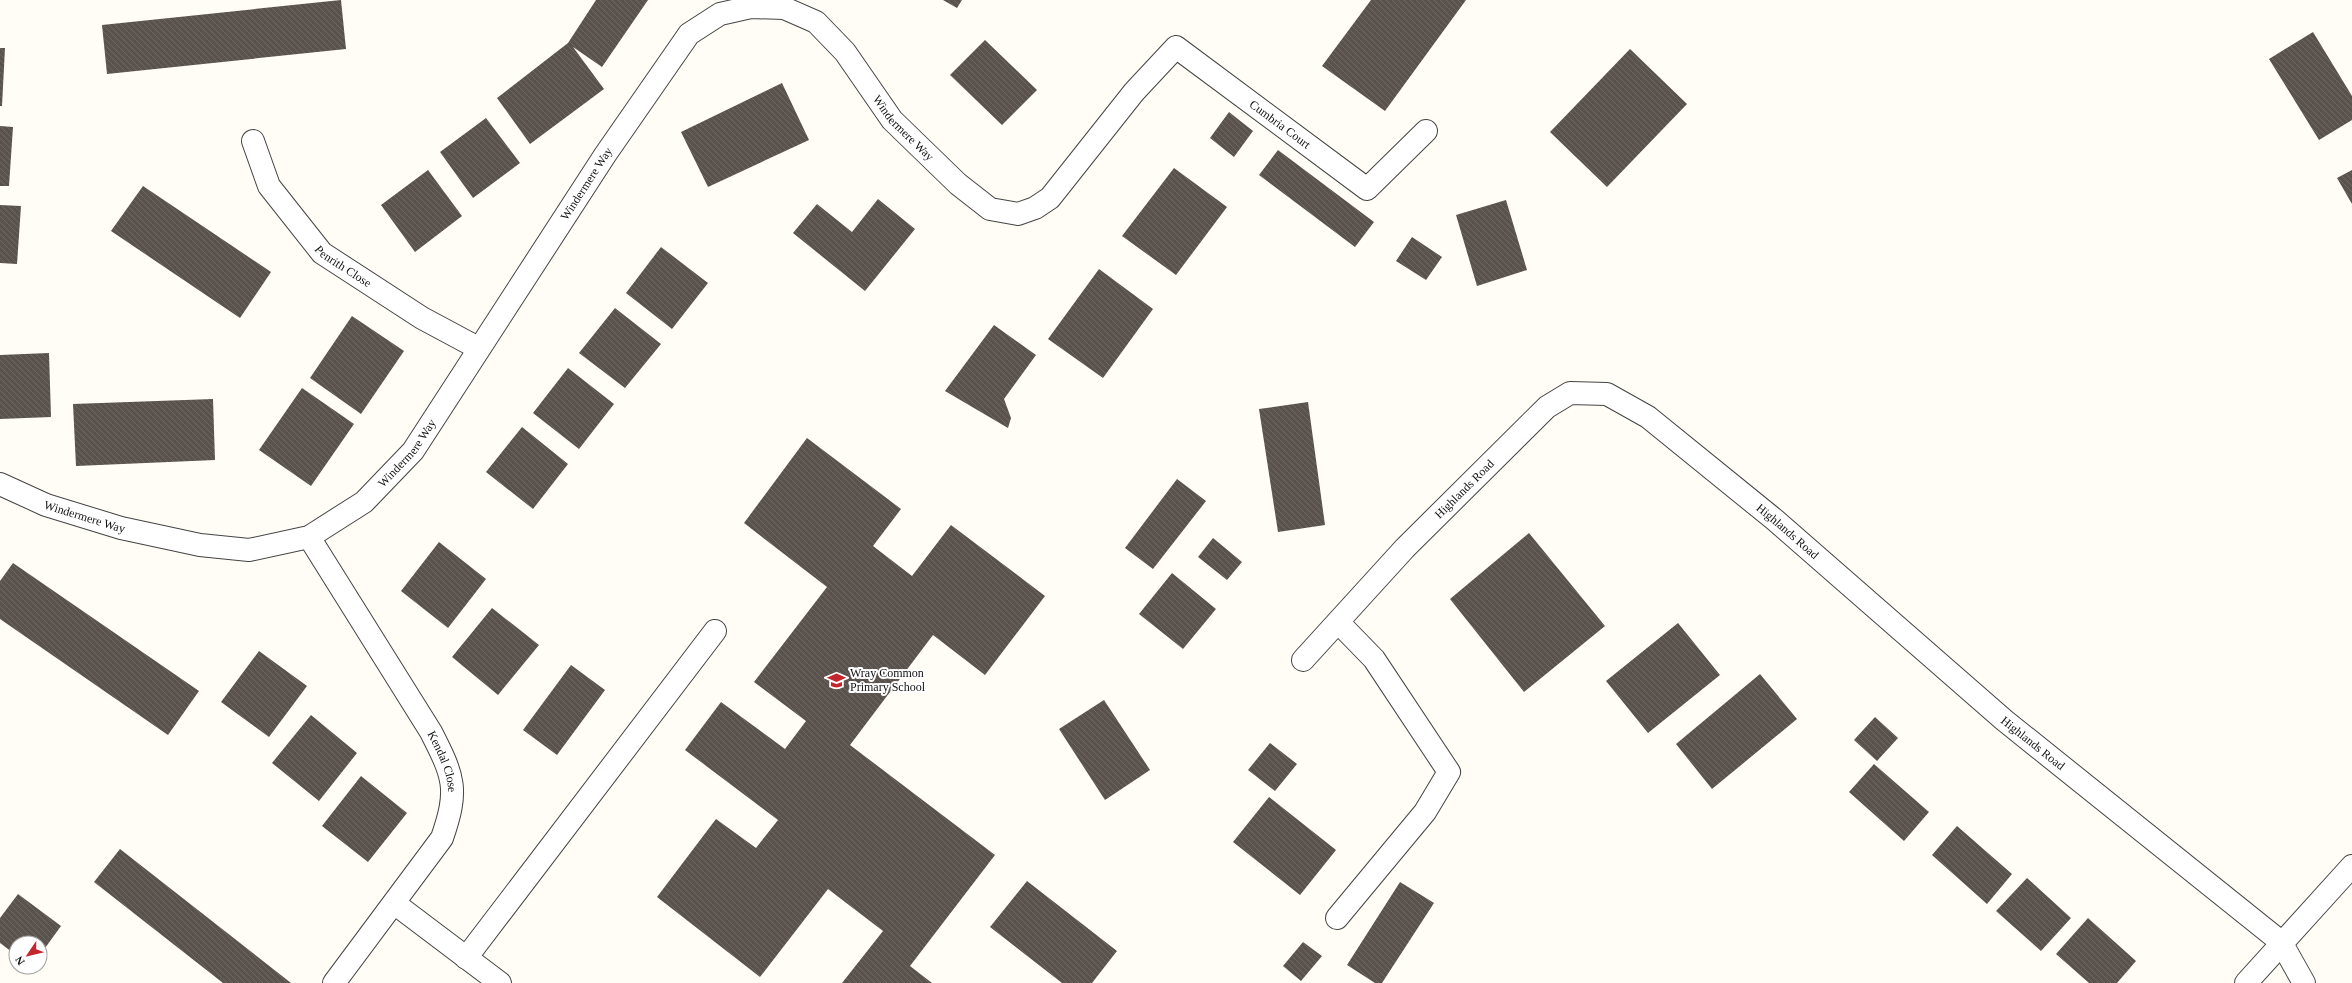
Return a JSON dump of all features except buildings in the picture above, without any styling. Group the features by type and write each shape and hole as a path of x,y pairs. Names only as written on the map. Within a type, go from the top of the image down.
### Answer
{"street":[{"name":"Windermere Way","path":"0,484 46,505 122,528 200,545 249,550 309,538 364,502 413,451 453,392 478,348 605,155 689,34 720,14 751,7 784,8 816,22 845,52 892,120 958,184 990,209 1018,214 1035,208 1050,198 1134,92"},
{"name":"Cumbria Court","path":"1134,92 1176,47 1367,189 1426,131"},
{"name":"Penrith Close","path":"253,141 269,186 322,253 422,318 478,348"},
{"name":"Highlands Road","path":"1303,660 1405,548 1547,407 1570,393 1607,394 1648,417 1751,501 2004,720 2281,942"},
{"name":"Kendal Close","path":"309,538 431,732 447,765 453,792 452,810 442,838 334,983"},
{"path":"1338,622 1374,659 1448,772 1425,812 1338,918"},
{"path":"466,958 715,631"},
{"path":"2246,983 2281,942 2352,866"},
{"path":"394,903 500,983"},
{"path":"2281,942 2304,983"}],"place":[{"name":"Wray Common Primary School","path":"837,680"}]}
